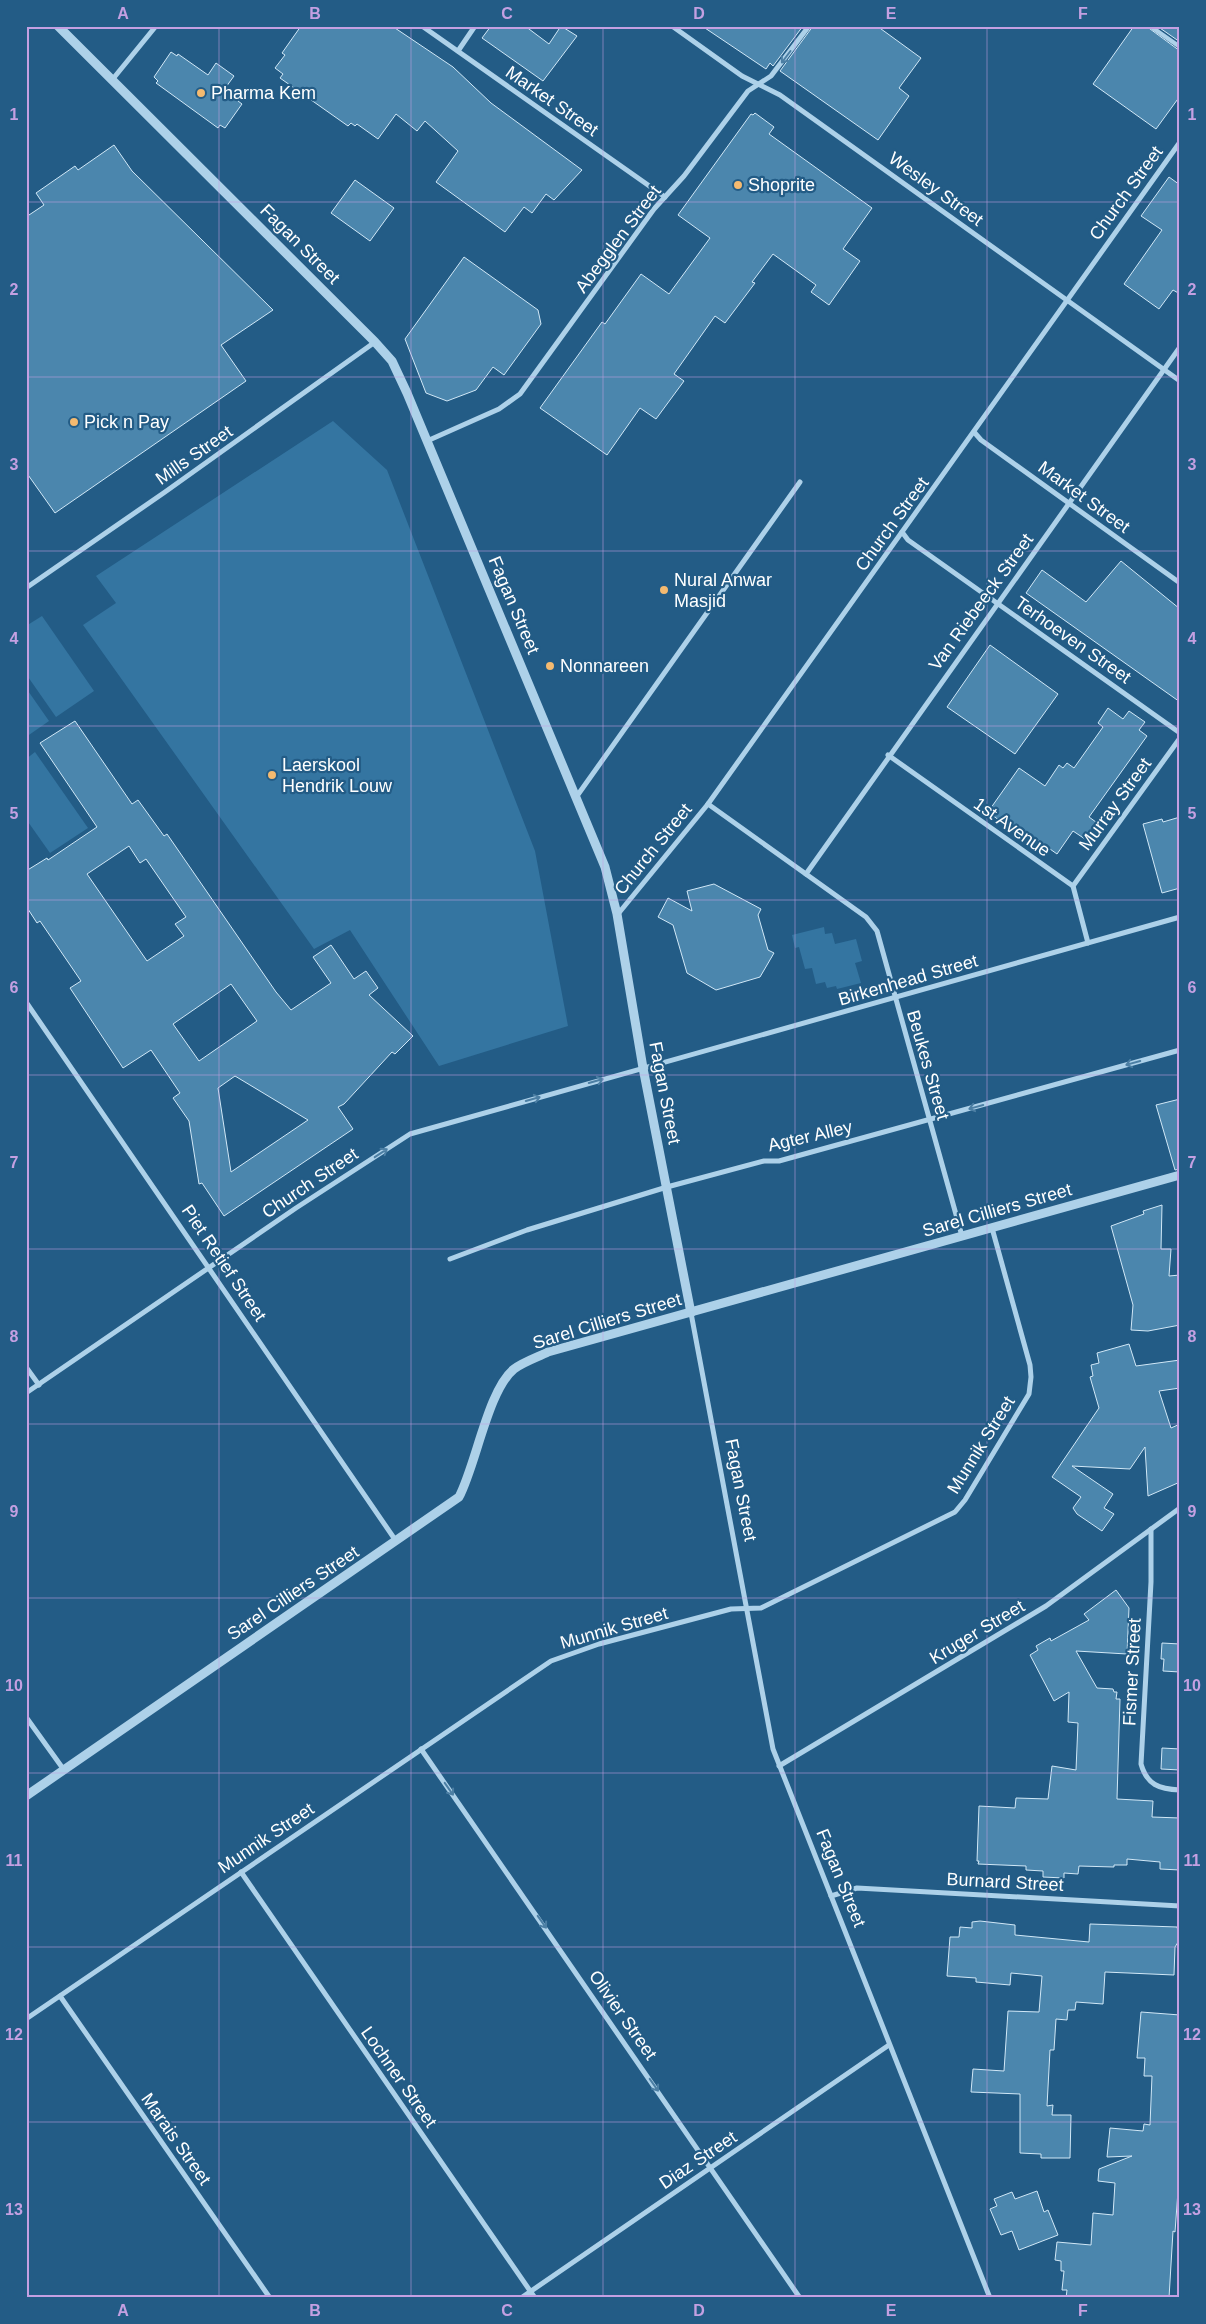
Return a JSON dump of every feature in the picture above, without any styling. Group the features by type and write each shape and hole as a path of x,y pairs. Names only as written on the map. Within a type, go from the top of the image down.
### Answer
{"street":[{"name":"Fagan Street","path":"58,26 376,342 392,361 576,796 605,867 617,914 643,1068 773,1749 990,2298"},
{"path":"112,80 156,26"},
{"name":"Market Street","path":"422,26 665,197"},
{"path":"458,51 475,26"},
{"name":"Wesley Street","path":"672,26 742,76 780,95 1180,381"},
{"name":"Abegglen Street","path":"427,441 499,409 520,394 654,209 684,176 748,91 771,76 809,26"},
{"path":"1150,26 1180,47"},
{"name":"Church Street","path":"617,914 708,804 1180,142"},
{"name":"Mills Street","path":"26,588 166,492 376,342"},
{"name":"Van Riebeeck Street","path":"806,874 888,755 1180,347"},
{"name":"Market Street","path":"974,432 982,440 1180,583"},
{"path":"576,796 800,482"},
{"name":"Terhoeven Street","path":"902,532 908,540 1180,732"},
{"name":"Murray Street","path":"1073,886 1180,738"},
{"name":"1st Avenue","path":"888,755 1073,886"},
{"name":"Beukes Street","path":"708,804 806,874 872,924 877,931 894,998 962,1236"},
{"path":"1073,886 1088,943"},
{"name":"Birkenhead Street","path":"643,1068 1180,917"},
{"name":"Piet Retief Street","path":"26,1002 210,1267 396,1541"},
{"name":"Agter Alley","path":"450,1259 527,1230 667,1188 764,1161 779,1161 1180,1050"},
{"name":"Church Street","path":"26,1393 210,1267 410,1134 643,1068"},
{"name":"Sarel Cilliers Street","path":"26,1796 396,1541 458,1496 466,1483 488,1415 500,1389 513,1369 548,1352 1180,1175"},
{"name":"Munnik Street","path":"26,2020 532,1673 558,1658 599,1644 731,1608 761,1608 954,1512 965,1500 1024,1404 1031,1386 1030,1365 992,1228"},
{"path":"26,1367 38,1385"},
{"name":"Kruger Street","path":"779,1766 1046,1606 1180,1508"},
{"name":"Fismer Street","path":"1151,1529 1151,1582 1141,1764 1143,1772 1153,1785 1161,1789 1180,1790"},
{"path":"26,1717 64,1770"},
{"name":"Olivier Street","path":"422,1749 800,2298"},
{"name":"Lochner Street","path":"241,1872 535,2298"},
{"name":"Burnard Street","path":"831,1896 857,1888 1180,1906"},
{"name":"Marais Street","path":"60,1996 270,2298"},
{"name":"Diaz Street","path":"521,2298 889,2045"}],"shaded area":[{"path":"333,421 387,470 535,851 568,1026 439,1066 350,930 314,949 83,625 116,603 96,576"},
{"path":"42,616 94,691 56,717 26,674 26,626"},
{"path":"26,688 49,721 26,737"},
{"path":"35,752 88,828 50,853 26,819 26,759"},
{"path":"824,927 825,934 832,933 835,944 856,939 862,961 855,963 861,983 837,989 836,986 827,988 825,982 816,984 812,968 805,969 799,947 795,948 792,935"}],"building":[{"path":"301,26 392,26 453,67 491,103 582,170 554,200 546,194 532,213 524,207 505,232 436,182 458,151 425,121 417,131 396,114 378,139 357,124 355,126 351,123 348,126 280,78 283,74 275,68 285,55 282,53"},
{"path":"491,26 525,26 549,44 561,26 577,36 543,81 482,38"},
{"path":"702,26 803,26 773,66 770,63 766,69"},
{"path":"813,26 877,26 921,58 899,88 909,96 878,140 780,71"},
{"path":"1134,26 1146,26 1180,51 1180,96 1156,129 1093,84"},
{"path":"1157,26 1180,26 1180,42"},
{"name":"Pharma Kem","path":"171,52 177,56 178,54 208,75 216,63 234,76 226,87 240,98 238,101 242,104 225,128 220,125 218,128 156,83 158,81 154,77"},
{"path":"755,113 774,127 769,134 872,208 843,249 860,261 829,305 811,292 816,285 773,254 752,282 755,283 725,323 715,316 674,374 684,381 656,419 640,408 607,455 540,408 602,322 605,324 641,274 669,294 710,238 678,215 751,114"},
{"path":"114,145 132,171 273,310 221,345 246,381 55,513 26,472 26,217 44,205 36,193 75,166 78,170"},
{"path":"1169,177 1180,185 1180,294 1173,290 1159,309 1124,284 1162,230 1141,216"},
{"path":"355,180 394,208 370,241 331,213"},
{"path":"464,257 538,310 541,324 504,375 493,367 476,390 447,401 426,393 405,339"},
{"path":"1121,561 1180,609 1180,702 1026,593 1042,570 1086,602"},
{"path":"990,645 1058,694 1015,754 947,707"},
{"path":"1108,708 1123,719 1129,711 1145,722 1139,730 1147,736 1089,817 1100,825 1088,841 1073,831 1057,854 1015,824 1011,829 988,812 1019,768 1045,786 1059,765 1063,768 1067,763 1074,768 1103,727 1098,723"},
{"path":"75,721 132,804 138,800 164,836 167,834 276,992 291,1010 331,983 313,957 331,945 354,979 366,971 378,988 369,995 413,1036 395,1054 392,1052 344,1104 338,1107 353,1129 224,1216 202,1183 199,1184 189,1121 173,1098 180,1093 151,1050 123,1068 70,988 81,981 40,921 37,923 26,906 26,871 47,858 48,860 97,827 40,743","holes":["129,846 140,863 146,859 186,917 175,924 184,936 147,961 87,874","231,984 257,1021 199,1061 173,1024","235,1076 308,1120 231,1172 218,1088"]},
{"path":"1180,817 1180,888 1162,893 1143,824 1162,819 1163,822"},
{"path":"714,884 761,909 758,915 768,950 774,953 760,977 716,990 687,973 673,925 658,917 668,898 692,911 687,891"},
{"path":"1180,1099 1180,1169 1175,1170 1156,1105"},
{"path":"1162,1205 1161,1249 1171,1249 1169,1276 1180,1275 1180,1325 1148,1331 1131,1330 1133,1305 1111,1226 1144,1214 1143,1211"},
{"path":"1129,1344 1136,1366 1180,1360 1180,1388 1159,1391 1171,1428 1180,1424 1180,1482 1148,1496 1145,1447 1130,1469 1072,1466 1113,1494 1104,1508 1114,1514 1102,1531 1077,1514 1073,1508 1081,1497 1052,1477 1099,1408 1090,1377 1093,1376 1091,1365 1099,1363 1097,1353"},
{"path":"1116,1590 1129,1608 1127,1654 1076,1651 1097,1688 1113,1689 1114,1692 1117,1692 1116,1699 1120,1699 1117,1799 1153,1801 1152,1817 1180,1818 1180,1870 1160,1869 1160,1862 1127,1859 1127,1865 1114,1865 1114,1867 1079,1866 1078,1874 1064,1873 1064,1878 1043,1877 1043,1871 1026,1870 1026,1866 978,1864 979,1806 1015,1808 1016,1798 1048,1799 1052,1766 1076,1770 1078,1723 1068,1722 1069,1692 1054,1701 1030,1655 1038,1650 1036,1646 1050,1638 1051,1641 1089,1620 1084,1614"},
{"path":"1162,1643 1180,1644 1180,1672 1163,1671 1164,1659 1161,1659"},
{"path":"1162,1748 1180,1749 1180,1770 1161,1769"},
{"path":"980,1921 1015,1925 1015,1935 1089,1942 1090,1924 1177,1927 1180,1939 1175,1947 1174,1975 1105,1972 1103,2004 1076,2002 1075,2010 1068,2010 1067,2020 1056,2019 1054,2050 1050,2050 1047,2106 1053,2105 1052,2115 1071,2115 1070,2158 1041,2158 1041,2154 1020,2153 1020,2094 971,2092 973,2069 1004,2071 1008,2011 1039,2012 1042,1976 1011,1973 1010,1985 976,1982 976,1978 947,1976 950,1937 959,1937 960,1927 972,1928 972,1922"},
{"path":"1141,2012 1180,2015 1180,2192 1178,2191 1175,2232 1173,2231 1169,2298 1066,2298 1067,2290 1062,2290 1064,2271 1061,2271 1061,2261 1055,2260 1057,2242 1091,2245 1093,2213 1113,2215 1115,2183 1098,2181 1099,2169 1132,2156 1107,2157 1110,2128 1143,2131 1144,2124 1150,2125 1152,2076 1144,2076 1145,2058 1137,2058"},
{"path":"1037,2191 1044,2212 1048,2210 1058,2235 1019,2250 1012,2231 1001,2235 990,2209 997,2206 994,2199 1012,2192 1015,2199"}],"place":[{"name":"Pharma Kem","path":"201,93"},
{"name":"Shoprite","path":"738,185"},
{"name":"Pick n Pay","path":"74,422"},
{"name":"Nural Anwar Masjid","path":"664,590"},
{"name":"Nonnareen","path":"550,666"},
{"name":"Laerskool Hendrik Louw","path":"272,775"}]}
